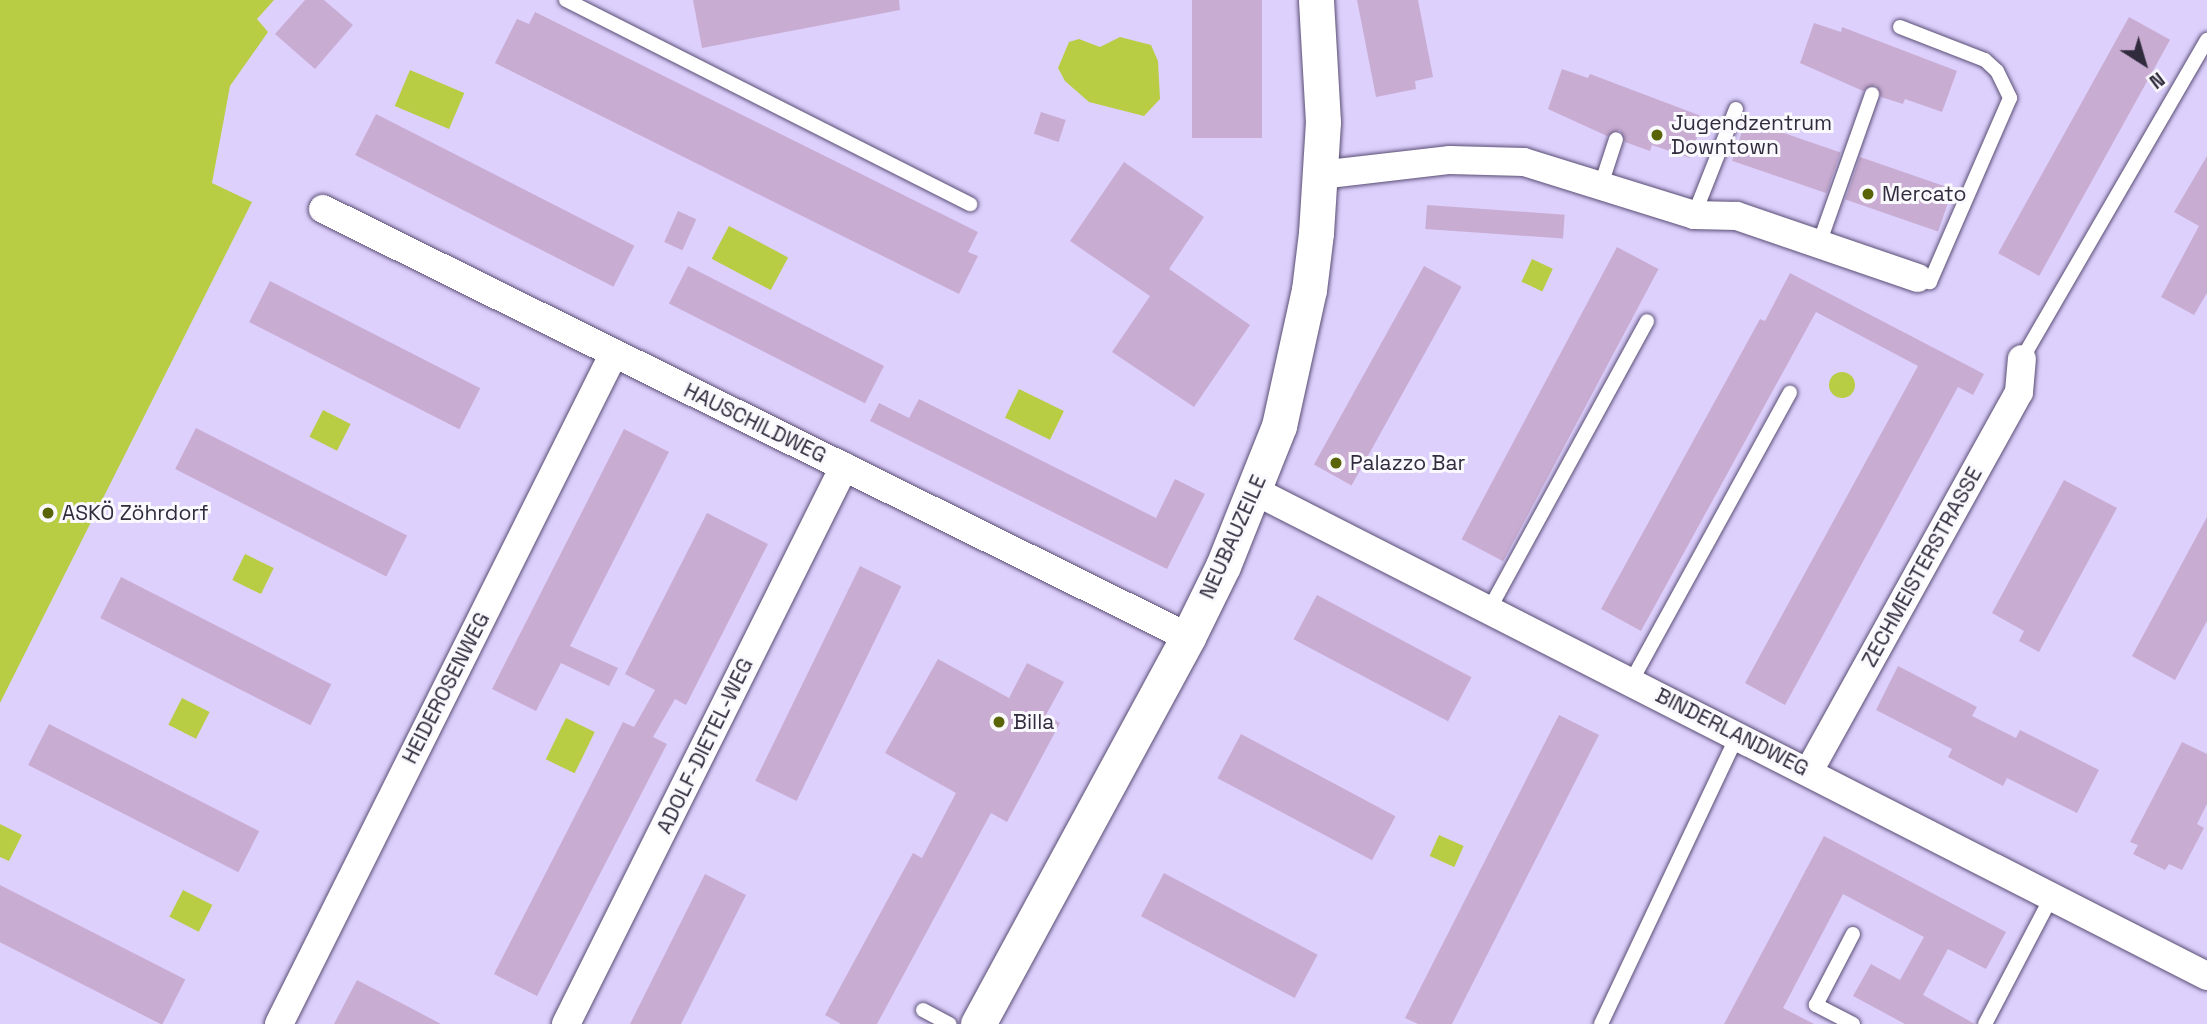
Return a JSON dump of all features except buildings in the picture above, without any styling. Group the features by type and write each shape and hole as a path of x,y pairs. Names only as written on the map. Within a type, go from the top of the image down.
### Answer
{"street":[{"name":"NEUBAUZEILE","path":"978,1024 1188,637 1255,491 1279,426 1309,290 1320,175 1322,71 1316,0"},
{"path":"1320,175 1486,158 1524,162 1694,215 1737,216 1918,278"},
{"name":"HAUSCHILDWEG","path":"323,209 1188,637"},
{"name":"HEIDEROSENWEG","path":"279,1024 614,353"},
{"name":"ZECHMEISTERSTRASSE","path":"1809,771 2019,392 2022,359"},
{"name":"ADOLF-DIETEL-WEG","path":"566,1024 844,467"},
{"name":"BINDERLANDWEG","path":"1255,491 1738,734 2207,976"}],"lane":[{"path":"566,0 970,204"},
{"path":"1900,27 1985,60 1997,71 2010,98 1930,282 1918,278"},
{"path":"2022,359 2207,40"},
{"path":"1819,244 1872,94"},
{"path":"1694,215 1736,108"},
{"path":"1601,185 1616,139"},
{"path":"1490,608 1647,321"},
{"path":"1632,680 1790,393"},
{"path":"1601,1024 1738,734"},
{"path":"1985,1024 2052,896"},
{"path":"1853,934 1816,1004 1853,1024"},
{"path":"923,1010 949,1024"}],"green space":[{"name":"ASKÖ Zöhrdorf","path":"0,0 274,0 257,19 268,32 230,86 212,183 252,202 0,703"},
{"path":"1120,37 1151,45 1158,61 1160,99 1144,116 1089,102 1065,81 1058,68 1069,42 1079,39 1100,47"},
{"path":"410,70 464,93 449,129 395,106"},
{"path":"729,226 788,257 771,290 712,259"},
{"path":"1532,259 1553,269 1542,291 1521,282"},
{"path":"1842,372 1851,376 1855,385 1851,394 1842,398 1833,394 1829,385 1833,376"},
{"path":"1019,389 1064,411 1050,440 1005,418"},
{"path":"323,410 351,424 337,451 309,437"},
{"path":"245,554 274,568 261,594 232,580"},
{"path":"182,698 210,712 196,739 168,725"},
{"path":"566,718 595,732 575,773 546,759"},
{"path":"0,824 22,835 9,861 0,857"},
{"path":"1439,835 1464,846 1454,867 1430,856"},
{"path":"183,890 212,905 199,932 169,917"}],"place":[{"name":"Jugendzentrum Downtown","path":"1657,135"},
{"name":"Mercato","path":"1868,194"},
{"name":"Palazzo Bar","path":"1336,463"},
{"name":"ASKÖ Zöhrdorf","path":"48,513"},
{"name":"Billa","path":"999,722"}]}
